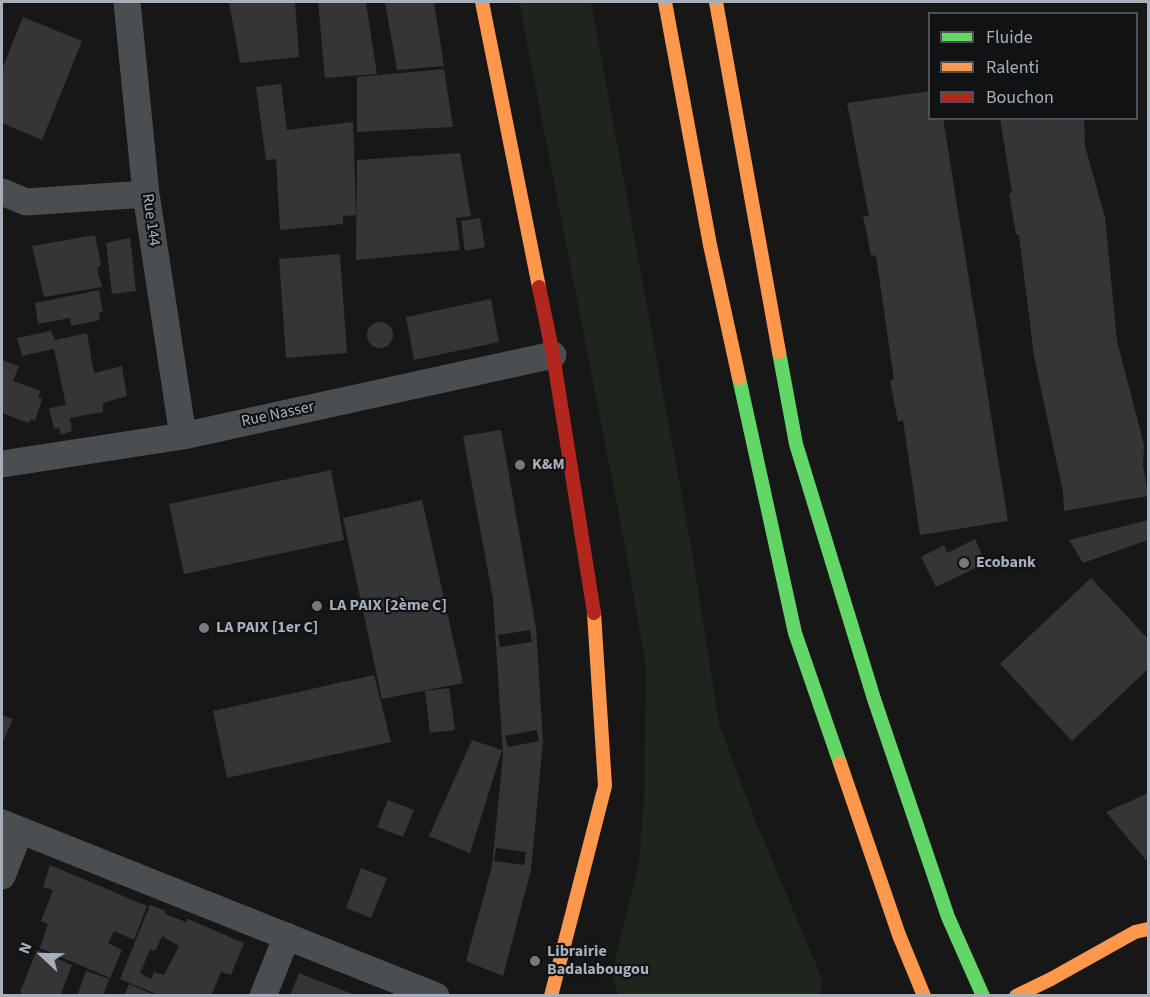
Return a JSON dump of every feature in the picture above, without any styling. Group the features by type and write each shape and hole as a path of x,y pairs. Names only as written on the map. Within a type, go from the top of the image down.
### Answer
{"main road":[{"path":"482,2 553,355 596,627 605,786 551,996"},
{"path":"665,2 710,245 795,633 899,935 924,996"},
{"path":"716,2 796,444 874,699 948,917 983,996"},
{"path":"1016,996 1055,987 1135,932 1149,929"}],"street":[{"name":"Rue 144","path":"127,2 146,194 183,436"},
{"path":"2,192 26,202 146,194"},
{"name":"Rue Nasser","path":"2,464 183,436 553,355"},
{"path":"2,876 11,826 436,996"},
{"path":"263,996 287,936"}],"shaded area":[{"path":"519,2 591,2 692,551 719,724 753,815 823,981 819,995 618,995 613,978 614,965 639,864 644,797 646,667 626,551"}],"building":[{"path":"229,2 295,2 299,57 240,63"},
{"path":"318,2 366,2 377,74 325,78"},
{"path":"385,2 434,2 444,66 397,70"},
{"path":"23,17 82,41 42,140 2,123 2,69"},
{"path":"444,69 453,127 357,132 357,77"},
{"path":"281,84 287,130 353,122 356,215 343,216 343,224 280,230 276,159 266,160 256,87"},
{"path":"928,91 928,120 943,120 1008,521 920,535 903,420 898,422 890,381 894,380 876,256 871,255 863,216 869,216 847,103"},
{"path":"1000,120 1084,120 1085,146 1105,217 1117,341 1144,445 1143,465 1148,496 1064,511 1063,492 1034,356 1019,235 1016,234 1009,193 1012,193"},
{"path":"460,153 471,216 456,218 460,250 356,260 357,160"},
{"path":"480,218 485,247 465,251 461,221"},
{"path":"95,235 101,265 97,268 102,287 44,297 32,246"},
{"path":"130,238 136,291 112,294 106,243"},
{"path":"340,254 347,353 286,358 279,259"},
{"path":"99,290 103,312 99,312 100,320 71,326 70,318 38,324 35,303"},
{"path":"491,299 499,342 414,360 406,317"},
{"path":"380,322 389,326 393,335 389,344 380,348 371,344 367,335 371,326"},
{"path":"51,331 55,340 87,333 94,373 122,366 127,396 103,403 103,412 70,418 72,431 61,435 59,428 54,429 49,408 66,405 54,349 22,356 17,338"},
{"path":"2,360 19,366 13,381 41,391 38,396 42,399 35,421 31,419 29,423 2,413"},
{"path":"501,430 536,628 543,742 531,870 503,976 466,961 492,866 503,755 493,599 463,436","holes":["530,630 532,642 500,647 498,635","537,730 539,741 508,747 505,736","496,848 526,852 524,865 494,861"]},
{"path":"331,470 344,540 184,574 169,504"},
{"path":"422,500 463,683 382,699 343,518"},
{"path":"1148,520 1148,540 1083,563 1069,540"},
{"path":"975,539 986,563 936,587 921,557 944,545 947,553"},
{"path":"1091,578 1148,639 1148,669 1072,741 1000,664"},
{"path":"374,675 391,742 227,778 213,711"},
{"path":"449,688 455,730 430,733 425,691"},
{"path":"2,715 13,719 2,744"},
{"path":"472,740 502,750 470,853 429,836"},
{"path":"1148,793 1148,859 1146,860 1106,812"},
{"path":"388,800 414,810 403,837 377,827"},
{"path":"50,865 147,906 134,940 114,931 108,943 122,950 110,978 40,948 48,924 41,921 53,890 43,887"},
{"path":"361,868 387,878 371,918 346,908"},
{"path":"150,905 166,911 165,914 186,922 188,919 244,943 231,975 221,972 211,996 161,996 120,979","holes":["162,936 179,946 164,975 154,972 151,979 140,973 150,950 155,951"]},
{"path":"37,950 72,965 61,994 65,996 25,996 20,992"},
{"path":"86,971 109,979 103,996 77,996"},
{"path":"299,973 355,995 355,996 290,996"},
{"path":"129,984 157,996 124,996"}],"traffic: fast":[{"path":"779,352 796,444 874,699 948,917 983,996"},
{"path":"739,378 795,633 840,763"}],"traffic: slow":[{"path":"482,2 539,287"},
{"path":"665,2 710,245 739,378"},
{"path":"716,2 779,352"},
{"path":"551,996 605,786 594,613"},
{"path":"840,763 899,935 924,996"},
{"path":"1016,996 1135,932 1148,929"}],"traffic: jam":[{"path":"539,287 553,355 594,613"}],"place":[{"name":"K&M","path":"520,465"},
{"name":"Ecobank","path":"964,563"},
{"name":"LA PAIX [2ème C]","path":"317,606"},
{"name":"LA PAIX [1er C]","path":"204,628"},
{"name":"Librairie Badalabougou","path":"535,961"}]}
